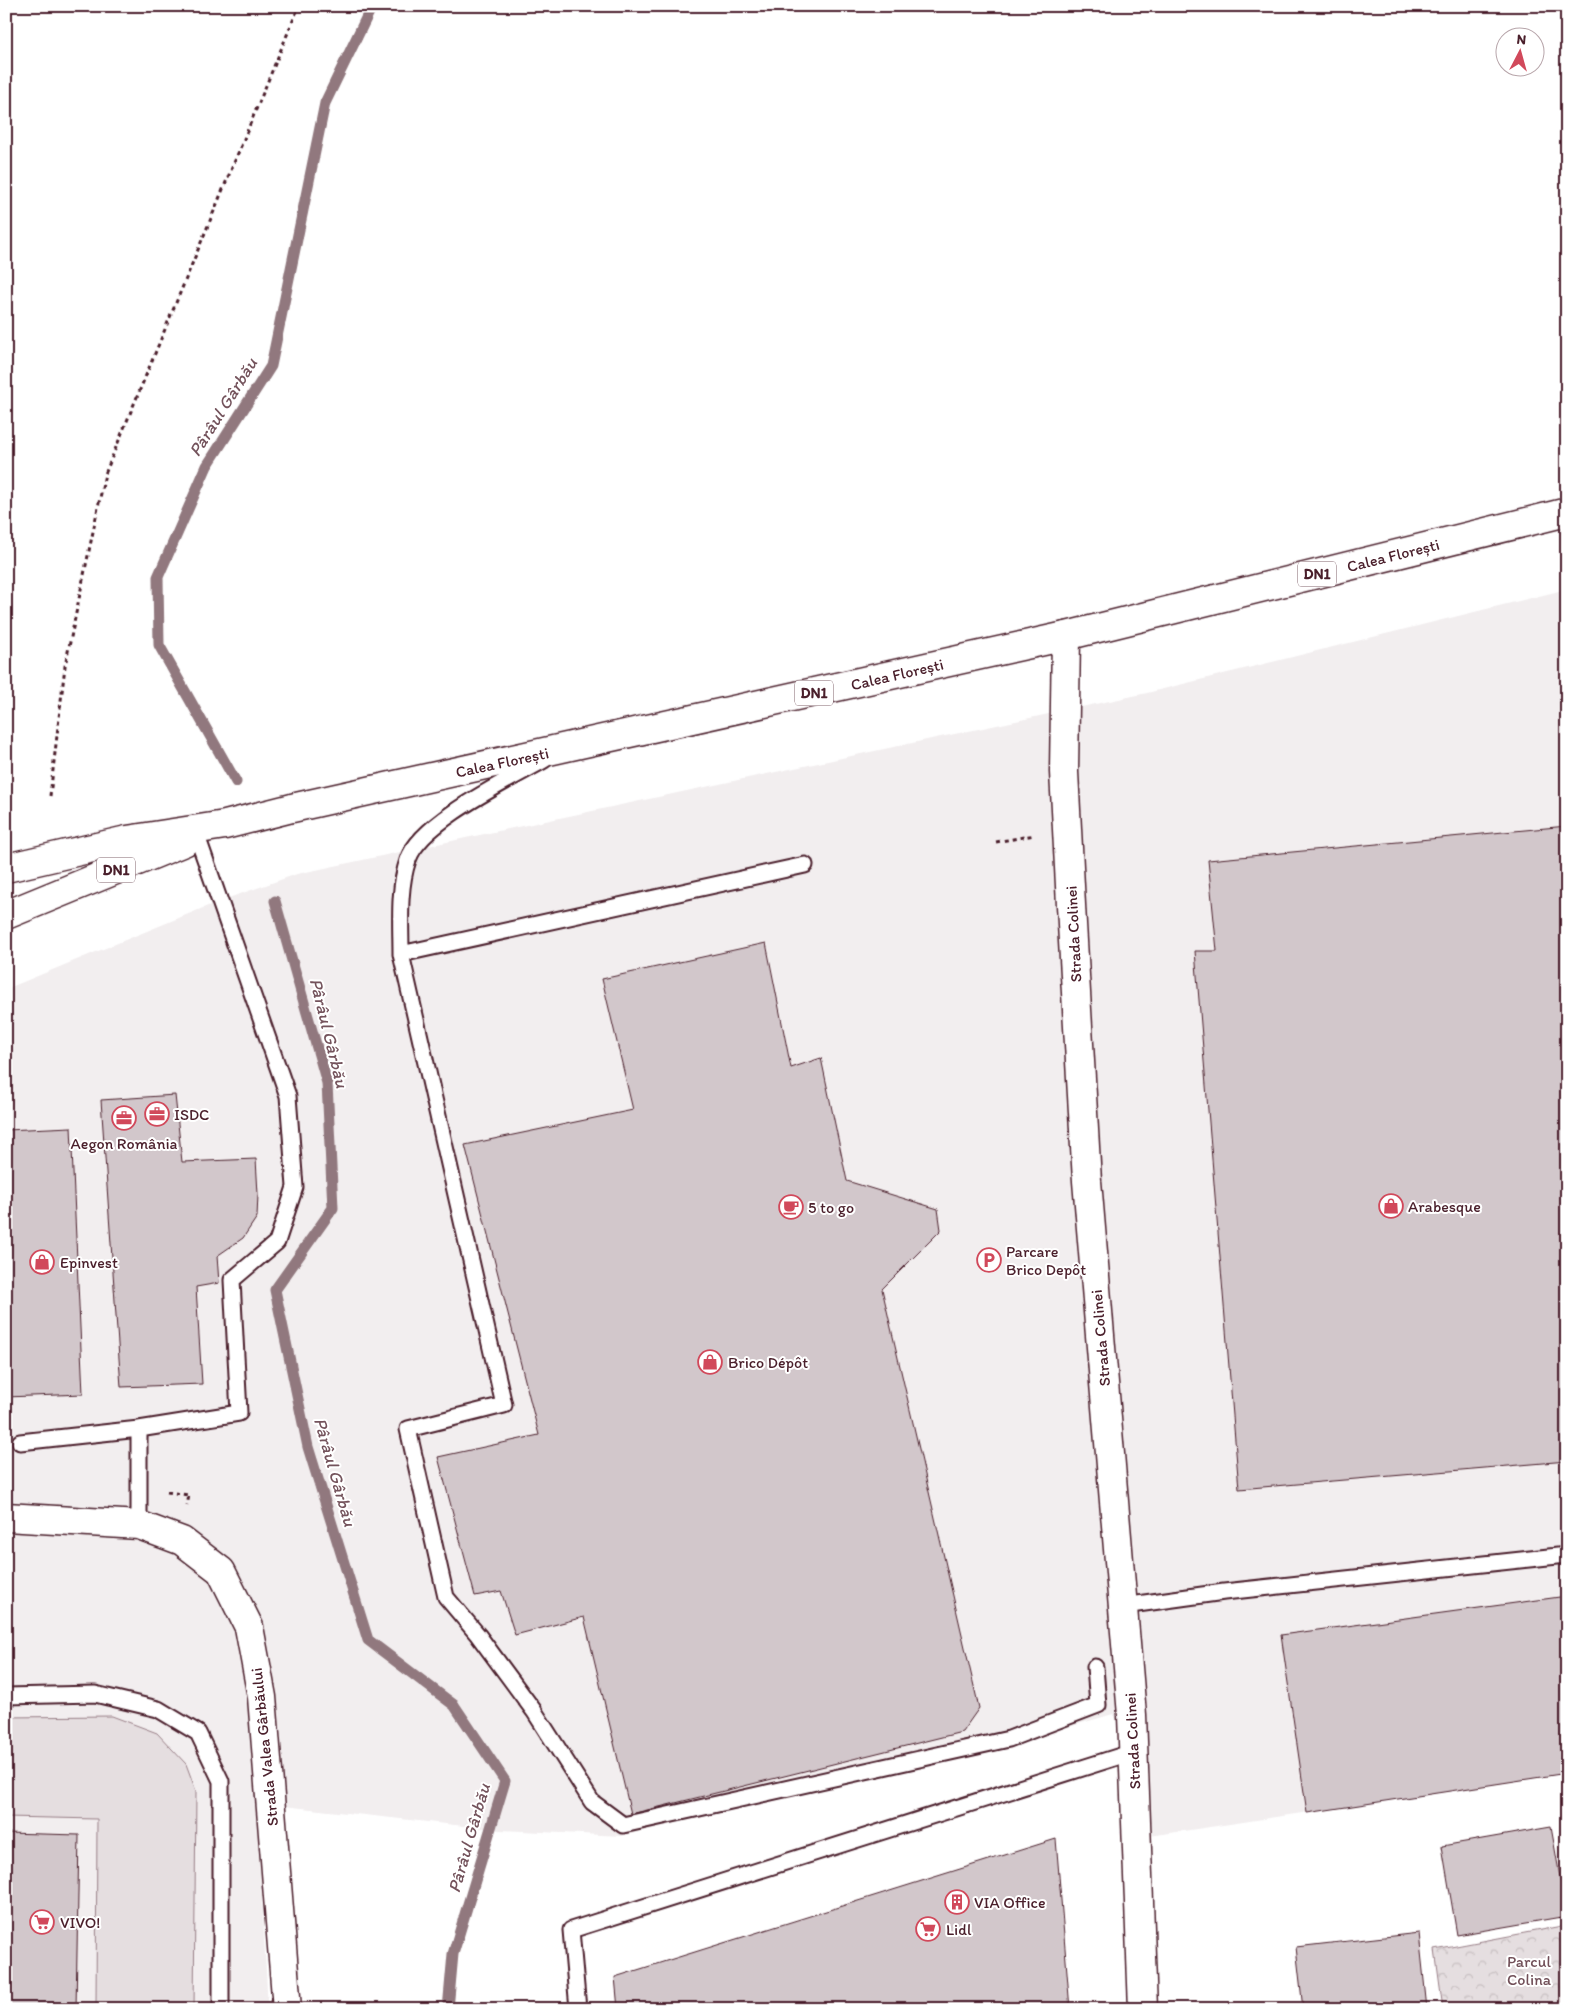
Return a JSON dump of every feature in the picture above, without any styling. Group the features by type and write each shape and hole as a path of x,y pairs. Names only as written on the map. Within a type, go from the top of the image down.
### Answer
{"street":[{"name":"Calea Florești","path":"230,823 1066,636 1567,512"},
{"name":"Strada Colinei","path":"1066,636 1064,772 1085,1142 1133,1752 1143,2009"},
{"name":"DN1","path":"6,915 230,823"},
{"name":"DN1","path":"6,868 128,840 230,823"},
{"name":"Strada Valea Gârbăului","path":"6,1517 139,1525 182,1541 221,1571 249,1627 262,1697 287,2009"}],"lane":[{"path":"562,749 450,814 422,836 408,858 403,885 400,954 504,1405 408,1429 446,1597 478,1635 534,1711 592,1802 623,1825 1009,1739 1098,1705 1095,1667"},
{"path":"20,1442 139,1429 239,1413 232,1280 277,1242 295,1187 288,1096 197,836"},
{"path":"400,954 805,865"},
{"path":"139,1429 139,1525"},
{"path":"1123,1606 1224,1592 1567,1555"},
{"path":"6,1696 95,1694 158,1709 198,1733 221,1781 221,2009"},
{"path":"578,2009 571,1930 1133,1752"}],"path":[{"path":"50,796 65,666 105,474 299,6"}],"shaded area":[{"path":"1567,589 1567,1773 1150,1836 1146,1783 1113,1714 972,1755 621,1836 500,1830 257,1803 268,2009 6,2009 6,989 220,901 297,874 1147,693"}],"green space":[{"path":"112,1716 157,1733 186,1764 196,1791 194,2009 96,2009 97,1819 6,1817 6,1717"},
{"name":"Parcul Colina","path":"1567,1925 1567,2009 1443,2009 1435,1950"}],"building":[{"name":"Arabesque","path":"1567,826 1567,1461 1239,1489 1195,951 1217,951 1208,860"},
{"name":"Brico Dépôt","path":"766,943 791,1068 821,1058 847,1181 938,1209 941,1230 882,1289 979,1708 962,1732 631,1814 584,1617 515,1635 501,1591 475,1596 438,1457 539,1435 465,1145 633,1110 602,979"},
{"path":"175,1095 182,1162 256,1159 257,1217 243,1238 217,1256 219,1283 196,1287 202,1384 121,1387 101,1100"},
{"name":"Epinvest","path":"71,1127 83,1394 6,1397 6,1130"},
{"path":"1567,1596 1567,1773 1307,1813 1281,1635"},
{"path":"1551,1827 1567,1916 1457,1935 1442,1846"},
{"name":"VIVO!","path":"6,1833 79,1835 76,2009 6,2009"},
{"name":"VIA Office","path":"1056,1839 1070,2009 618,2009 615,1977"},
{"path":"1419,1933 1427,2009 1303,2009 1296,1947"}],"waterway":[{"name":"Pârâul Gârbău","path":"236,782 159,645 158,577 207,466 271,366 325,103 372,6"},
{"name":"Pârâul Gârbău","path":"275,901 327,1083 333,1208 275,1290 308,1447 368,1640 454,1705 505,1781 453,1954 448,2009"}],"place":[{"name":"ISDC","path":"157,1114"},
{"name":"Aegon România","path":"124,1118"},
{"name":"Arabesque","path":"1391,1206"},
{"name":"5 to go","path":"791,1207"},
{"name":"Parcare Brico Depôt","path":"989,1260"},
{"name":"Epinvest","path":"42,1262"},
{"name":"Brico Dépôt","path":"710,1362"},
{"name":"VIA Office","path":"957,1902"},
{"name":"VIVO!","path":"42,1922"},
{"name":"Lidl","path":"928,1929"}]}
